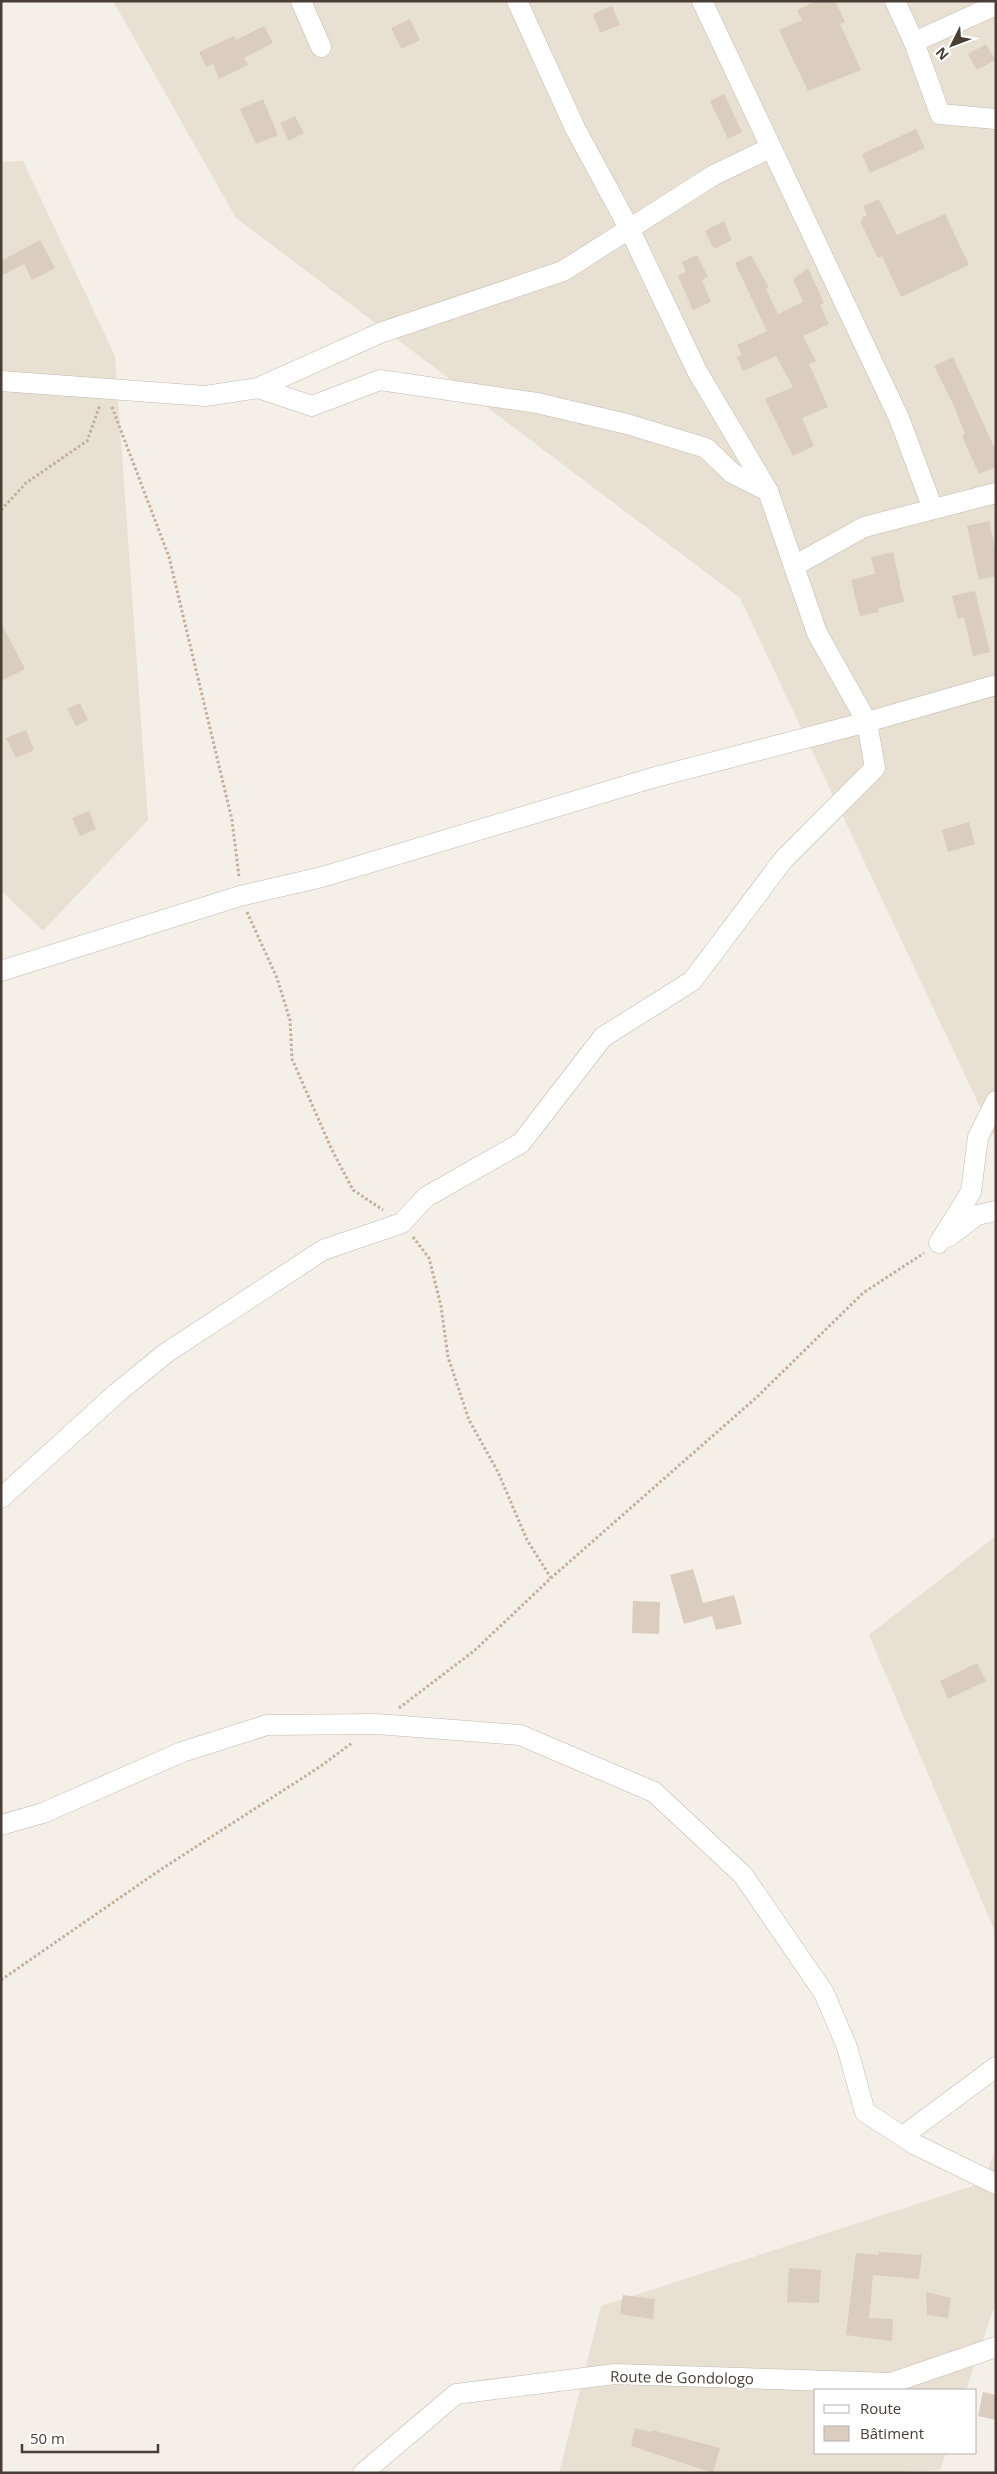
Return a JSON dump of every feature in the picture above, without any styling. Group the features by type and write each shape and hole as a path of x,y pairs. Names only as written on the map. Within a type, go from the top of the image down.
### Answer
{"street":[{"path":"301,1 321,47"},
{"path":"1,1498 117,1393 166,1353 323,1250 402,1223 426,1197 521,1143 603,1037 692,981 784,859 875,768 867,722 817,632 768,491 697,371 630,228 575,128 517,1"},
{"path":"895,1 914,42 940,114 996,119"},
{"path":"709,3 770,148 899,418 934,509"},
{"path":"914,42 996,5"},
{"path":"1,381 205,396 258,388 380,334 563,271 714,175 770,148"},
{"path":"258,388 312,406 380,380 537,404 627,424 706,448 732,474 768,491"},
{"path":"794,566 864,527 996,493"},
{"path":"1,971 240,896 322,877 652,778 867,722 996,685"},
{"path":"940,1243 971,1192 978,1137 996,1101"},
{"path":"940,1243 977,1215 996,1211"},
{"path":"1,1825 43,1813 182,1752 267,1725 378,1724 520,1735 654,1792 743,1875 824,1993 847,2047 865,2112 903,2136 996,2184"},
{"path":"903,2136 996,2067"},
{"name":"Route de Gondologo","path":"363,2473 456,2394 615,2374 891,2383 996,2348"}],"path":[{"path":"1,510 26,483 87,441 105,389"},
{"path":"105,389 169,557 232,820 240,896"},
{"path":"1,1980 160,1870 321,1766 474,1651 551,1578 757,1397 863,1293 940,1243"}],"shaded area":[{"path":"113,1 996,1 996,1141 740,598 236,218"},
{"path":"23,161 115,356 148,820 43,931 1,890 1,162"},
{"path":"996,1536 996,1934 869,1635"},
{"path":"996,2149 996,2301 966,2389 814,2389 814,2454 946,2454 940,2470 880,2473 559,2473 601,2306 982,2183"}],"building":[{"path":"816,1 835,1 845,22 840,24 861,70 808,91 779,30 802,20 797,10"},
{"path":"612,6 620,25 600,33 593,14"},
{"path":"410,19 420,40 401,49 391,28"},
{"path":"264,26 273,43 244,58 248,65 219,79 213,64 206,67 199,52 234,36 236,40"},
{"path":"986,44 995,60 977,70 968,54"},
{"path":"724,94 742,132 728,139 710,101"},
{"path":"263,99 278,135 256,144 240,109"},
{"path":"295,116 304,133 289,141 280,123"},
{"path":"916,129 925,148 870,173 862,154"},
{"path":"879,199 897,235 945,214 969,265 901,297 882,256 878,258 860,221 863,220 862,217 867,215 863,206"},
{"path":"724,221 732,240 714,249 705,231"},
{"path":"40,240 55,268 32,280 24,264 1,276 1,261"},
{"path":"697,255 708,277 702,280 711,302 693,310 678,276 686,272 682,262"},
{"path":"751,255 769,288 766,289 778,314 803,302 793,279 808,268 824,303 820,305 829,324 803,336 816,361 809,364 828,407 802,418 814,446 793,456 765,399 793,387 776,356 743,371 737,357 742,355 737,345 767,331 735,263"},
{"path":"953,357 996,451 996,467 979,474 962,436 965,434 954,406 934,366"},
{"path":"989,521 996,553 996,576 979,580 967,526"},
{"path":"893,552 904,602 878,608 879,612 860,616 851,580 875,574 871,557"},
{"path":"975,591 990,652 973,656 964,617 958,619 952,596"},
{"path":"1,623 25,669 1,681"},
{"path":"80,703 88,720 76,726 67,709"},
{"path":"26,730 34,750 16,758 6,738"},
{"path":"89,811 96,829 80,836 72,818"},
{"path":"969,822 975,844 948,852 942,830"},
{"path":"693,1569 703,1603 734,1595 742,1624 716,1630 712,1616 684,1624 670,1575"},
{"path":"633,1601 660,1602 659,1634 632,1633"},
{"path":"977,1663 986,1681 948,1699 940,1681"},
{"path":"879,2252 922,2255 919,2279 873,2275 869,2318 893,2319 892,2341 846,2335 856,2253 879,2255"},
{"path":"789,2268 821,2270 819,2303 787,2302"},
{"path":"926,2292 951,2298 948,2318 927,2315"},
{"path":"623,2295 655,2299 653,2319 620,2314"},
{"path":"983,2392 996,2395 996,2420 978,2416"},
{"path":"635,2428 651,2432 652,2430 720,2448 713,2473 631,2446"}]}
